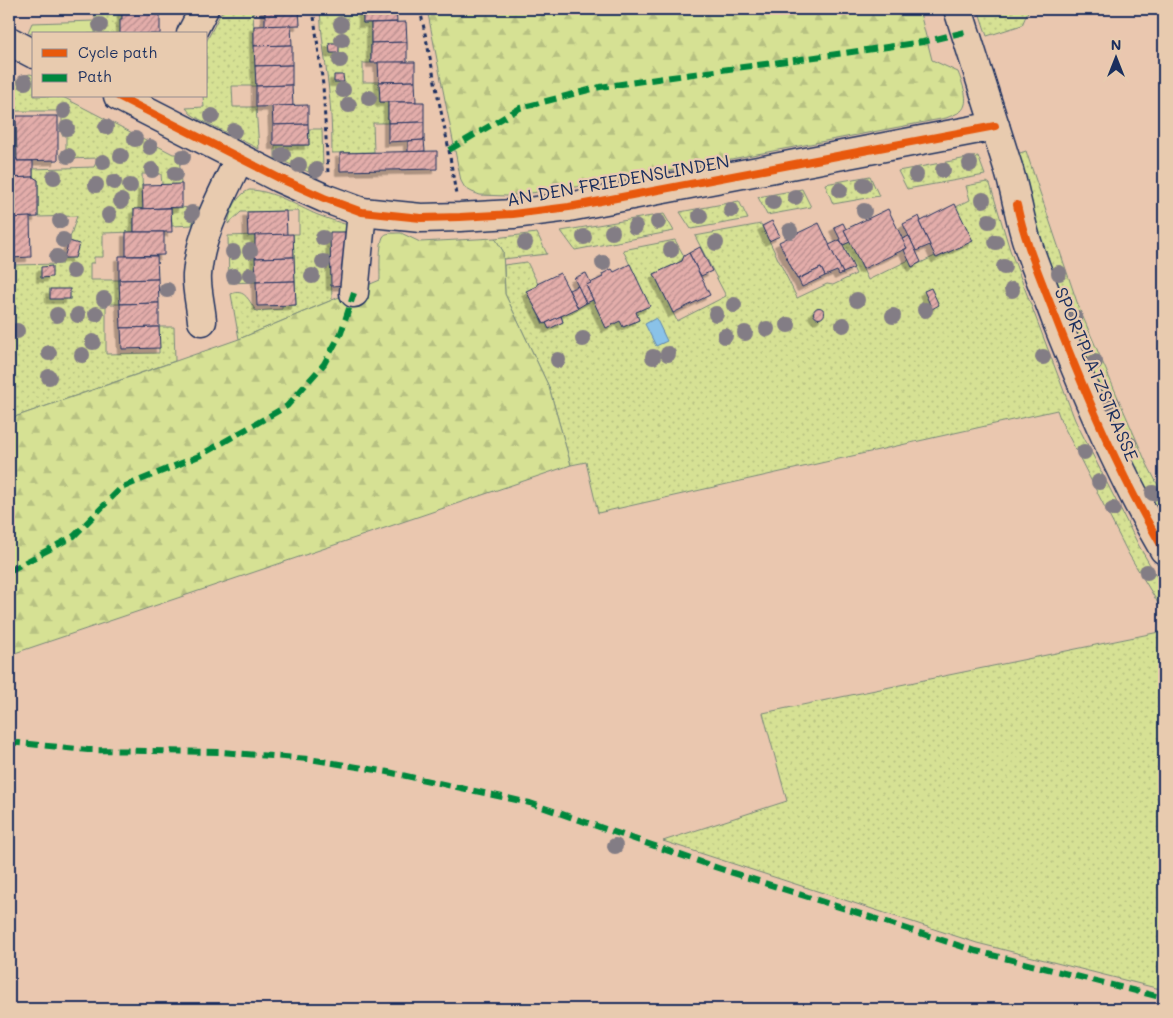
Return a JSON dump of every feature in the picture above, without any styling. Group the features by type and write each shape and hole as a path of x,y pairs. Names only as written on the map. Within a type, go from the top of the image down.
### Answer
{"street":[{"path":"192,32 204,9"},
{"name":"SPORTPLATZSTRASSE","path":"958,9 1008,165 1028,246 1069,352 1100,424 1132,491 1164,550"},
{"name":"AN DEN FRIEDENSLINDEN","path":"126,98 156,105 239,159 324,198 362,212 421,218 513,214 569,207 994,126"},
{"path":"202,321 197,276 201,250 213,214 239,159"},
{"path":"354,293 362,212"}],"path":[{"path":"313,9 323,85 328,173 324,198"},
{"path":"420,9 449,150 460,217"}],"green space":[{"path":"95,9 122,9 120,32 95,32"},
{"path":"223,9 253,9 256,86 232,86 233,107 256,107 259,149 199,119 186,108 204,107 203,98 208,98 208,38"},
{"path":"320,9 363,9 363,23 371,23 371,63 363,63 363,82 379,82 380,102 388,102 388,123 373,123 374,152 332,153 330,100"},
{"path":"427,9 919,9 932,60 958,72 966,98 961,111 946,118 621,180 507,196 480,195 465,188 461,181"},
{"path":"978,9 1029,9 1022,25 987,36"},
{"path":"95,21 95,32 32,32 32,34 28,32 32,23"},
{"path":"32,74 32,98 65,98 173,154 179,154 181,184 162,185 161,174 142,174 143,209 134,209 134,232 103,233 103,257 94,257 94,263 90,263 90,280 119,280 120,304 106,304 106,354 159,353 159,327 174,327 175,361 9,419 9,314 13,313 12,265 62,264 64,258 75,257 78,244 69,241 77,216 38,217 38,180 33,177 33,169 94,167 98,158 66,159 66,135 62,135 62,111 9,111 11,88 17,79"},
{"path":"16,116 17,159 9,159 9,117"},
{"path":"309,129 322,129 323,169 316,175 275,158 275,145 309,145"},
{"path":"1026,151 1079,308 1146,462 1164,497 1164,528 1133,469 1065,313 1014,155"},
{"path":"978,156 985,175 907,189 898,171"},
{"path":"870,176 879,196 833,204 825,184"},
{"path":"987,182 990,184 1010,250 1075,420 1139,546 1164,589 1164,613 1128,553 1057,410 598,513 586,462 571,465 549,387 505,294 504,265 527,262 538,284 527,291 543,324 546,323 549,329 563,322 561,316 593,300 606,327 620,321 624,327 639,320 636,312 649,306 623,250 675,240 684,256 682,261 654,274 677,321 726,296 695,236 761,224 797,298 827,284 833,285 856,274 843,245 850,242 868,280 909,260 912,267 935,256 937,258 972,241 956,207 970,200 966,186"},
{"path":"802,189 811,207 767,215 758,197"},
{"path":"249,190 276,196 318,215 348,225 348,232 330,233 332,300 239,339 231,294 240,293 246,296 256,311 282,309 282,305 296,305 293,234 299,234 299,211 241,212 228,224 235,204"},
{"path":"739,201 748,219 691,229 680,212"},
{"path":"199,207 192,225 172,226 171,208"},
{"path":"664,214 674,231 575,250 561,231"},
{"path":"401,233 420,242 495,238 503,251 505,294 549,387 571,465 9,655 9,419 239,339 380,280 382,241 384,235"},
{"path":"537,233 547,254 503,259 503,251 495,238"},
{"path":"255,235 256,282 229,283 228,236"},
{"path":"1164,631 1164,990 977,943 663,841 787,801 763,713"}],"water":[{"path":"656,318 667,341 656,346 645,324"}],"building":[{"path":"122,9 160,9 160,32 120,32 120,19 122,19"},
{"path":"265,9 299,9 300,25 265,26"},
{"path":"363,9 396,9 397,22 363,23"},
{"path":"406,22 407,42 371,43 371,23"},
{"path":"291,25 292,45 254,46 254,26"},
{"path":"407,42 407,62 371,63 371,43"},
{"path":"329,43 339,43 339,53 330,53"},
{"path":"292,45 292,65 255,66 254,46"},
{"path":"378,62 415,62 415,81 379,82"},
{"path":"292,65 292,85 256,86 255,66"},
{"path":"334,75 343,75 344,82 334,82"},
{"path":"415,81 416,102 380,102 379,82"},
{"path":"292,85 293,106 256,107 256,86"},
{"path":"388,102 424,102 424,122 388,123"},
{"path":"308,105 308,124 273,125 272,106"},
{"path":"16,116 58,116 58,160 17,161"},
{"path":"424,122 424,140 388,142 388,123"},
{"path":"308,124 309,145 273,145 273,125"},
{"path":"424,140 425,151 408,152 408,141"},
{"path":"437,151 437,169 340,171 340,153"},
{"path":"9,159 33,161 33,177 9,178"},
{"path":"33,177 38,180 38,217 9,218 9,178"},
{"path":"182,184 182,207 143,209 142,185"},
{"path":"955,204 973,241 936,258 919,222"},
{"path":"171,208 172,232 134,232 134,209"},
{"path":"888,209 907,248 863,269 844,230"},
{"path":"286,211 287,235 248,236 247,212"},
{"path":"919,216 921,221 919,222 930,245 916,251 903,224"},
{"path":"30,217 31,257 9,258 9,218"},
{"path":"772,221 780,236 769,241 762,226"},
{"path":"819,223 843,273 839,275 837,271 825,276 821,268 797,279 779,242"},
{"path":"843,223 850,242 843,245 834,227"},
{"path":"126,232 164,232 164,255 126,256"},
{"path":"330,232 348,232 349,285 331,286"},
{"path":"293,234 294,257 255,258 255,235"},
{"path":"909,236 921,262 912,267 904,250 907,248 902,239"},
{"path":"840,240 854,268 843,273 829,245"},
{"path":"69,241 79,244 75,258 64,258"},
{"path":"700,247 712,271 701,276 689,253"},
{"path":"689,253 710,295 673,313 654,274 682,261 684,256"},
{"path":"119,256 157,256 158,279 119,280"},
{"path":"294,257 295,281 256,282 255,258"},
{"path":"630,264 650,306 636,312 639,320 623,327 620,321 606,328 586,285 603,277 602,274 612,269 614,272"},
{"path":"52,266 52,277 41,278 41,267"},
{"path":"821,268 825,276 802,287 798,279"},
{"path":"560,273 578,308 544,324 526,291"},
{"path":"586,273 591,283 586,285 593,300 586,303 574,278"},
{"path":"158,279 159,303 120,304 119,280"},
{"path":"295,281 296,305 257,306 256,282"},
{"path":"578,286 586,303 578,308 569,290"},
{"path":"931,288 939,305 932,309 924,291"},
{"path":"50,289 70,289 70,299 50,299"},
{"path":"159,303 159,327 121,328 120,304"},
{"path":"819,307 825,313 819,319 813,313"},
{"path":"561,316 563,322 549,329 546,323"},
{"path":"159,327 160,348 122,349 121,328"}],"marked path":[{"path":"449,150 520,108 600,87 923,42 965,32"},
{"path":"9,571 74,536 121,488 199,456 287,406 324,364 341,333 354,293"},
{"path":"9,742 88,750 221,752 309,759 388,772 530,803 724,870 976,951 1164,998"}],"cycle path":[{"path":"122,98 279,178 324,198 362,212 421,218 513,214 569,207 995,126"},
{"path":"1017,205 1034,261 1092,406 1118,465 1164,550"}]}
